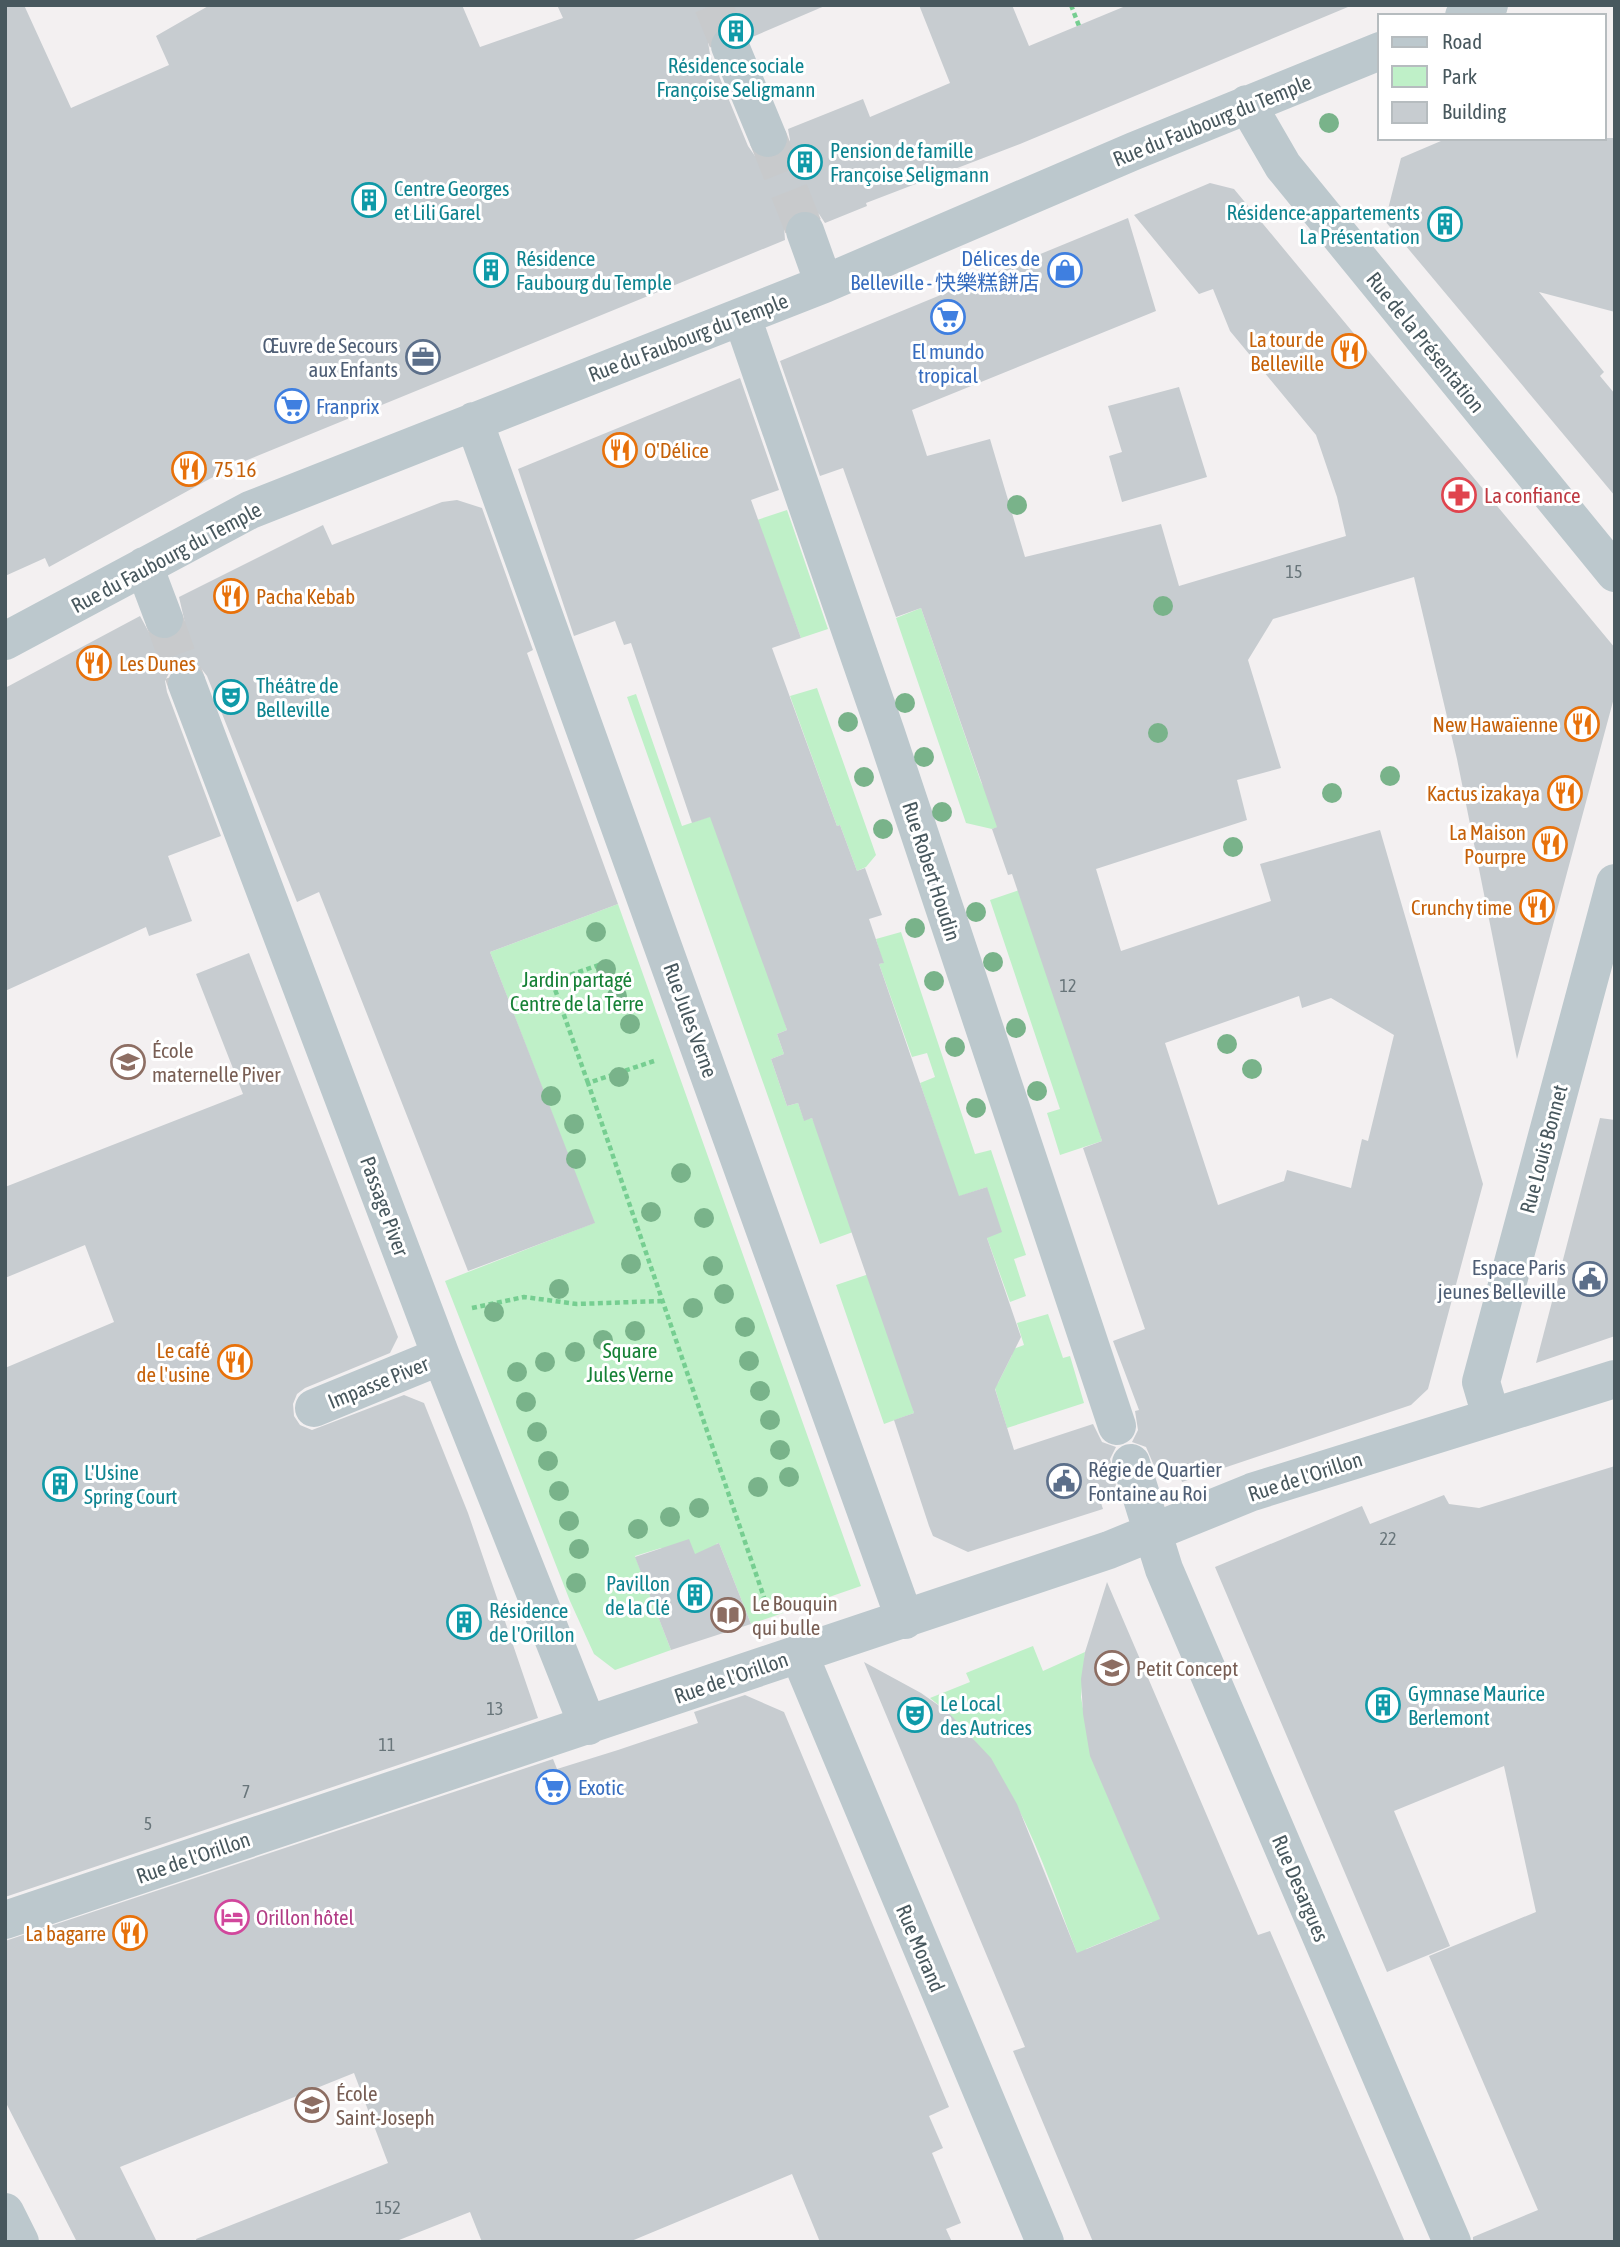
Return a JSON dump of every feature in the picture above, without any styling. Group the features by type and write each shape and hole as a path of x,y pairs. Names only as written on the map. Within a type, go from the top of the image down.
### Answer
{"street":[{"path":"1469,14 1489,5"},
{"path":"730,46 768,138"},
{"name":"Rue du Faubourg du Temple","path":"5,641 250,510 824,284 1247,104 1378,52"},
{"name":"Rue de la Présentation","path":"1247,104 1283,166 1615,573"},
{"path":"805,231 824,284"},
{"name":"Rue Robert Houdin","path":"742,317 886,733 1117,1426"},
{"name":"Rue Jules Verne","path":"474,421 905,1620"},
{"path":"144,566 164,620"},
{"name":"Passage Piver","path":"187,684 441,1356 588,1726"},
{"name":"Rue Louis Bonnet","path":"1491,1416 1481,1382 1615,883"},
{"name":"Impasse Piver","path":"314,1408 441,1356"},
{"name":"Rue de l'Orillon","path":"5,1920 905,1620 1154,1533 1252,1492 1615,1379"},
{"path":"1131,1464 1154,1533"},
{"name":"Rue Desargues","path":"1154,1533 1164,1569 1452,2242"},
{"name":"Rue Morand","path":"799,1654 1045,2242"},
{"path":"5,2212 20,2242"}],"path":[{"path":"1071,5 1079,26"},
{"path":"608,962 552,981 771,1617"},
{"path":"588,1083 659,1059"},
{"path":"471,1308 524,1297 576,1304 661,1301"}],"green space":[{"path":"787,510 828,629 801,638 757,520"},
{"path":"921,608 981,782 1004,825 992,829 966,823 896,618"},
{"path":"817,688 876,855 866,867 857,871 840,825 837,826 790,696"},
{"path":"636,694 682,826 723,812 787,1030 777,1034 784,1054 771,1059 787,1106 798,1103 804,1120 812,1118 864,1228 820,1244 627,697"},
{"path":"1025,888 1102,1141 1060,1155 1047,1113 1060,1109 990,900"},
{"name":"Square Jules Verne","path":"618,904 861,1586 751,1624 719,1543 716,1544 718,1551 692,1559 661,1548 635,1556 671,1650 615,1670 594,1654 570,1601 445,1281 594,1223 490,952"},
{"path":"901,932 975,1154 991,1150 1026,1255 1014,1259 1026,1296 1010,1302 987,1238 987,1187 952,1199 943,1151 920,1083 935,1077 927,1053 912,1057 879,964 883,963 876,939"},
{"path":"878,1271 914,1413 884,1424 836,1285"},
{"path":"1048,1314 1063,1358 1070,1356 1084,1403 1007,1428 994,1385 998,1383 1012,1355 1011,1350 1024,1345 1017,1323"},
{"path":"1033,1646 1043,1671 1085,1652 1081,1697 1091,1756 1168,1937 1152,1922 1086,1949 1083,1968 1040,1857 1007,1787 960,1725 930,1698 970,1682 966,1673"}],"building":[{"path":"5,5 24,5 71,108 169,65 156,36 210,5 462,5 480,47 563,18 557,5 827,5 750,38 743,28 732,24 722,26 713,32 708,42 710,54 748,146 755,156 766,160 777,158 786,151 790,140 788,129 863,99 870,117 950,83 919,5 1012,5 1029,46 1128,5 1348,7 1020,144 866,203 867,206 825,223 819,214 810,210 797,211 788,217 784,226 785,240 235,465 49,567 45,558 5,576"},
{"path":"1615,138 1615,312 1539,292 1604,372 1600,376 1615,394 1615,496 1385,221 1401,158 1443,140"},
{"path":"1210,183 1234,189 1615,648 1615,694 1517,1059 1457,759 1414,577 1273,619 1248,660 1281,768 1237,780 1247,820 1096,869 1121,951 1271,901 1260,864 1380,830 1483,1184 1428,1389 1411,1405 1182,1482 1177,1467 1158,1475 1146,1447 1132,1442 1138,1430 1135,1411 1139,1410 1113,1341 1145,1329 1083,1148 1102,1141 1012,874 1008,875 992,829 997,827 921,608 896,617 843,468 820,476 780,361 1128,218 1156,311 912,410 927,456 990,439 1025,557 1161,524 1179,586 1346,536 1337,497 1316,435 1230,331 1213,289 1199,294 1134,215","holes":["1299,996 1302,1008 1331,998 1394,1035 1368,1141 1362,1139 1351,1188 1287,1170 1284,1181 1218,1205 1165,1043"]},
{"path":"740,378 779,490 751,500 801,638 772,648 837,826 840,825 857,871 865,868 882,915 869,919 884,963 879,964 959,1196 987,1187 1002,1232 987,1238 1021,1337 995,1389 1014,1450 1093,1424 1102,1442 1116,1447 1110,1459 1117,1490 1099,1497 1103,1509 968,1552 933,1536 929,1526 894,1420 914,1413 812,1118 804,1121 798,1103 787,1106 771,1059 784,1054 777,1034 787,1030 710,817 692,823 631,643 624,645 615,621 574,636 518,469"},
{"path":"1179,387 1207,477 1122,502 1109,456 1122,452 1108,406"},
{"path":"457,500 482,508 533,650 527,653 618,904 490,952 595,1223 468,1271 319,892 297,902 207,676 200,667 190,662 179,664 170,671 165,681 221,836 168,856 192,921 149,936 146,927 5,991 5,688 140,616 151,636 161,641 172,639 180,633 185,623 179,597 323,525 332,545 442,502"},
{"path":"249,953 398,1337 390,1353 305,1388 297,1394 293,1404 294,1416 300,1425 312,1430 404,1395 424,1403 468,1513 538,1718 5,1897 5,1368 114,1322 85,1245 5,1278 5,1187 243,1094 196,974"},
{"path":"1600,1118 1615,1120 1615,1336 1536,1363"},
{"path":"1615,1466 1615,2242 1473,2242 1473,2237 1538,2210 1429,1956 1536,1912 1504,1766 1394,1811 1450,1946 1387,1972 1215,1567 1362,1506 1370,1524 1444,1495 1449,1504 1479,1508"},
{"name":"Pavillon de la Clé","path":"689,1539 695,1554 719,1543 751,1624 671,1650 635,1557"},
{"path":"1107,1582 1258,1935 1270,1931 1405,2242 1093,2242 1013,2051 1025,2047 864,1662 921,1693 948,1712 991,1758 1017,1804 1077,1953 1160,1919 1090,1756 1083,1714 1081,1679 1085,1652"},
{"path":"745,1695 784,1712 949,2107 929,2116 943,2148 932,2153 961,2223 946,2229 952,2242 820,2242 792,2174 629,2242 482,2242 470,2212 394,2242 197,2242 196,2239 388,2163 354,2073 120,2167 157,2242 77,2242 5,2101 5,1941 553,1759 557,1769 618,1750 698,1723 694,1712"}],"tunnel":[{"path":"713,5 730,46"},
{"path":"768,138 805,231"},
{"path":"164,619 187,684"}],"place":[{"name":"Résidence sociale Françoise Seligmann","path":"736,31"},
{"name":"Pension de famille Françoise Seligmann","path":"805,162"},
{"name":"Centre Georges et Lili Garel","path":"369,200"},
{"name":"Résidence-appartements La Présentation","path":"1445,224"},
{"name":"Résidence Faubourg du Temple","path":"491,270"},
{"name":"Délices de Belleville - 快樂糕餅店","path":"1065,270"},
{"name":"El mundo tropical","path":"948,317"},
{"name":"La tour de Belleville","path":"1349,351"},
{"name":"Œuvre de Secours aux Enfants","path":"423,357"},
{"name":"Franprix","path":"292,406"},
{"name":"O'Délice","path":"620,450"},
{"name":"75 16","path":"189,469"},
{"name":"La confiance","path":"1459,495"},
{"name":"Pacha Kebab","path":"231,596"},
{"name":"Les Dunes","path":"94,663"},
{"name":"Théâtre de Belleville","path":"231,697"},
{"name":"New Hawaïenne","path":"1582,724"},
{"name":"Kactus izakaya","path":"1565,793"},
{"name":"La Maison Pourpre","path":"1550,844"},
{"name":"Crunchy time","path":"1537,907"},
{"name":"École maternelle Piver","path":"128,1062"},
{"name":"Espace Paris jeunes Belleville","path":"1590,1279"},
{"name":"Le café de l'usine","path":"235,1362"},
{"name":"Régie de Quartier Fontaine au Roi","path":"1064,1481"},
{"name":"L'Usine Spring Court","path":"60,1484"},
{"name":"Pavillon de la Clé","path":"695,1595"},
{"name":"Le Bouquin qui bulle","path":"728,1615"},
{"name":"Résidence de l'Orillon","path":"464,1622"},
{"name":"Petit Concept","path":"1112,1668"},
{"name":"Gymnase Maurice Berlemont","path":"1383,1705"},
{"name":"Le Local des Autrices","path":"915,1715"},
{"name":"Exotic","path":"553,1787"},
{"name":"Orillon hôtel","path":"232,1917"},
{"name":"La bagarre","path":"130,1933"},
{"name":"École Saint-Joseph","path":"312,2105"}],"park label":[{"name":"Jardin partagé Centre de la Terre","path":"577,991"}]}
